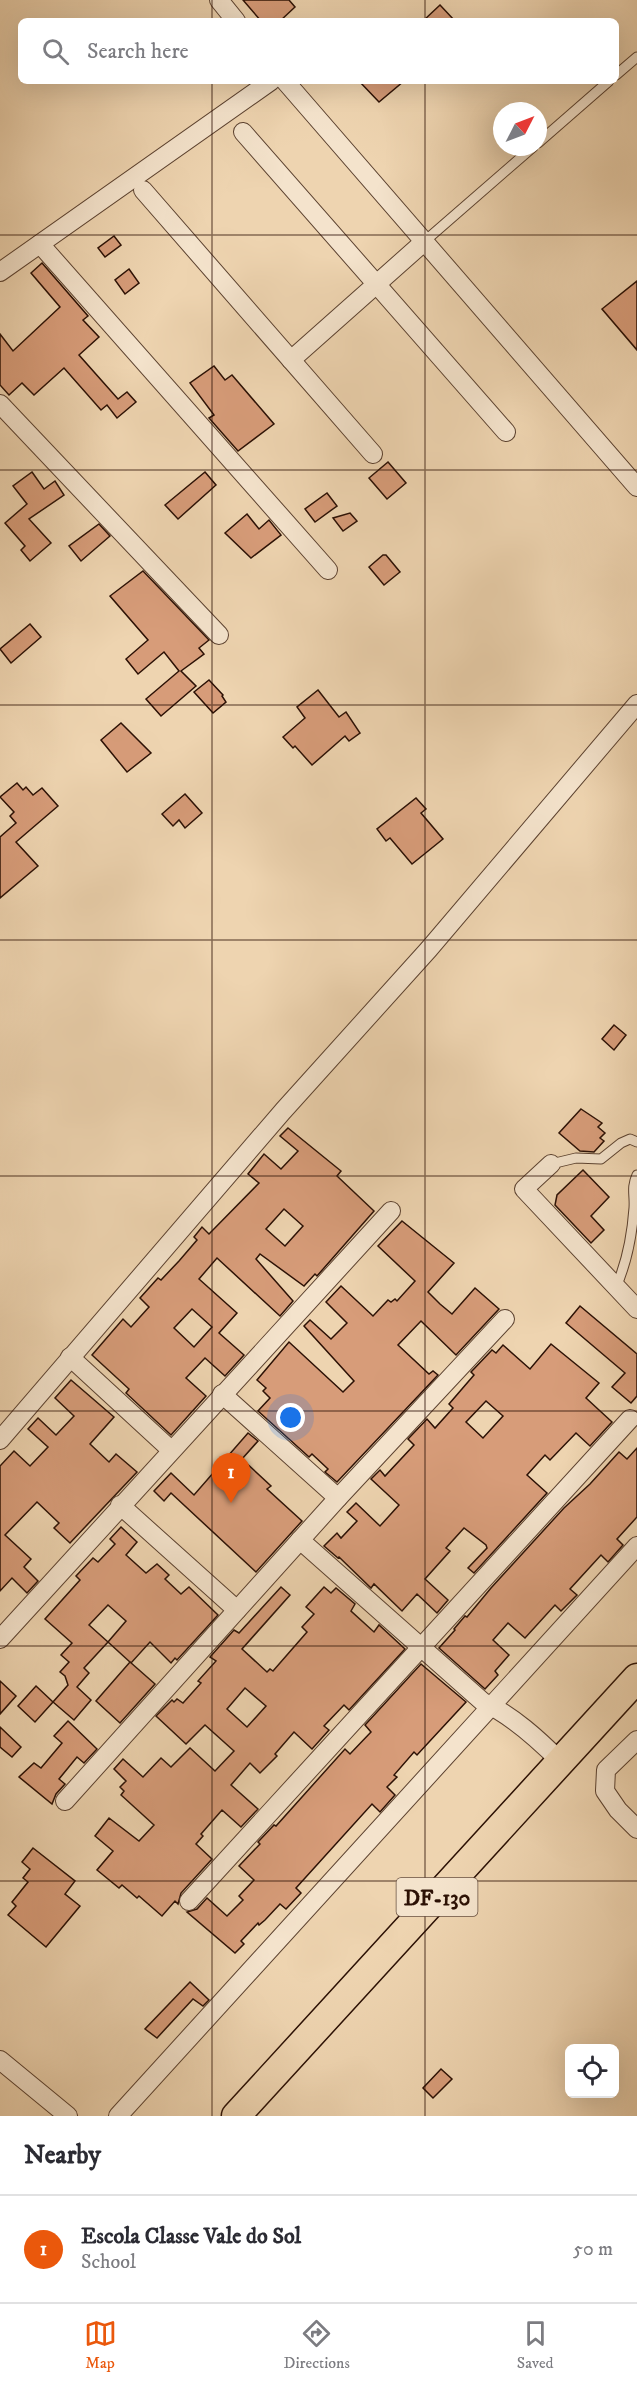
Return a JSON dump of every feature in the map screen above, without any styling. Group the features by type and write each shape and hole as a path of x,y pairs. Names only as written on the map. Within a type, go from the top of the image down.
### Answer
{"main road":[{"name":"DF-130","path":"236,2116 637,1678"}],"street":[{"path":"219,0 234,18"},
{"path":"0,272 267,84"},
{"path":"288,84 637,487"},
{"path":"243,132 506,432"},
{"path":"143,190 373,454"},
{"path":"291,360 425,241"},
{"path":"40,243 328,570"},
{"path":"0,404 219,635"},
{"path":"0,1440 283,1111 429,949 637,704"},
{"path":"551,1164 524,1189 637,1309"},
{"path":"0,1639 391,1211"},
{"path":"65,1801 338,1498 505,1319"},
{"path":"70,1357 171,1450"},
{"path":"222,1394 338,1498"},
{"path":"189,1901 630,1419"},
{"path":"120,1505 237,1610"},
{"path":"300,1540 483,1702 536,1739 561,1762"},
{"path":"118,2116 637,1546"},
{"path":"637,1740 606,1770 605,1791 618,1810 637,1829"},
{"path":"0,2060 68,2116"}],"lane":[{"path":"619,72 637,57"},
{"path":"547,135 606,84"},
{"path":"425,241 523,156"},
{"path":"551,1164 576,1158 601,1159 621,1143 630,1139 637,1142"},
{"path":"616,1287 627,1262 634,1205 633,1185 637,1176"}],"building":[{"path":"243,0 289,0 295,7 283,18 258,18"},
{"path":"440,5 452,18 426,18"},
{"path":"362,84 400,84 379,102"},
{"path":"114,236 121,245 105,257 98,248"},
{"path":"42,263 88,316 83,320 99,337 79,355 118,399 127,392 136,402 117,418 107,405 101,410 64,368 34,395 22,383 9,395 0,385 0,334 13,351 60,307 31,273"},
{"path":"129,269 139,283 125,294 115,280"},
{"path":"637,281 637,350 602,309"},
{"path":"214,366 225,380 232,375 274,424 238,451 209,418 214,415 190,383"},
{"path":"388,462 406,483 387,499 369,478"},
{"path":"32,472 44,489 55,481 64,495 29,519 51,543 30,561 21,550 25,546 5,523 27,504 13,486"},
{"path":"205,472 216,485 178,519 165,505"},
{"path":"327,493 337,506 315,522 305,509"},
{"path":"350,513 357,521 343,531 333,518"},
{"path":"247,514 259,529 269,520 281,535 251,558 225,533"},
{"path":"99,524 110,536 81,561 69,546"},
{"path":"386,555 400,572 384,585 369,567"},
{"path":"143,571 209,640 199,648 204,654 181,671 196,686 161,716 146,699 179,671 164,652 138,674 126,659 148,640 110,596"},
{"path":"30,624 41,637 11,663 0,649"},
{"path":"209,680 223,695 226,702 213,713 194,692"},
{"path":"318,690 339,717 346,712 360,733 349,741 345,736 312,765 295,746 293,748 283,737 305,718 297,707"},
{"path":"121,723 151,753 127,772 101,740"},
{"path":"17,783 23,790 26,787 33,795 42,788 58,806 16,842 38,866 0,898 0,837 16,823 10,816 14,812 0,797"},
{"path":"185,794 202,813 185,828 179,820 173,826 162,814"},
{"path":"416,798 426,809 421,813 443,839 412,864 390,838 386,841 377,829"},
{"path":"614,1025 626,1035 614,1050 602,1039"},
{"path":"581,1109 602,1123 598,1127 605,1133 600,1138 604,1141 594,1152 580,1151 559,1133"},
{"path":"288,1128 341,1171 337,1176 374,1211 317,1276 315,1274 304,1286 260,1254 256,1259 293,1301 280,1316 217,1258 199,1279 237,1313 219,1333 244,1355 225,1376 205,1358 186,1378 206,1396 171,1435 126,1393 129,1389 92,1355 123,1319 131,1327 149,1307 140,1298 158,1278 161,1280 179,1261 197,1240 194,1237 202,1227 209,1234 259,1183 248,1174 264,1154 281,1169 298,1151 280,1136","holes":["284,1209 303,1226 285,1246 266,1229","192,1309 212,1327 194,1347 174,1328"]},
{"path":"583,1170 609,1197 591,1216 604,1230 591,1243 555,1205 557,1195"},
{"path":"402,1221 454,1263 428,1292 440,1304 452,1314 475,1288 499,1309 456,1355 421,1321 398,1345 429,1374 433,1371 438,1375 337,1482 325,1472 328,1469 312,1454 309,1457 258,1411 270,1398 263,1391 266,1388 257,1380 289,1342 343,1392 354,1381 304,1326 310,1320 331,1339 347,1323 326,1302 341,1286 373,1316 388,1300 397,1301 415,1281 378,1246"},
{"path":"580,1306 637,1354 637,1396 631,1403 612,1387 625,1373 566,1323"},
{"path":"551,1344 599,1383 586,1398 612,1422 590,1446 576,1433 550,1460 545,1455 527,1475 547,1493 474,1573 468,1568 487,1548 464,1528 446,1548 450,1551 425,1579 448,1600 437,1613 417,1594 402,1611 374,1584 371,1588 324,1546 337,1533 341,1538 357,1521 347,1512 356,1503 380,1526 399,1505 371,1479 380,1470 385,1476 414,1445 408,1439 427,1419 435,1428 453,1408 449,1404 474,1375 471,1372 492,1350 496,1353 503,1345 530,1369","holes":["486,1401 503,1416 483,1438 466,1422"]},
{"path":"71,1380 114,1417 90,1444 109,1462 116,1454 137,1472 70,1543 54,1528 59,1523 37,1502 5,1535 31,1559 24,1567 38,1581 27,1593 12,1578 0,1591 0,1466 14,1451 30,1466 48,1447 28,1429 38,1418 56,1435 74,1416 55,1398"},
{"path":"248,1433 258,1441 242,1459 271,1486 267,1489 302,1521 256,1572 171,1493 164,1501 154,1491 171,1473 194,1495"},
{"path":"637,1448 637,1517 617,1539 623,1545 608,1562 601,1555 570,1589 577,1595 561,1611 555,1605 525,1638 508,1623 493,1640 509,1655 495,1671 498,1675 485,1689 439,1648 465,1616 467,1617 564,1508 619,1452 627,1459"},
{"path":"121,1527 137,1542 126,1555 146,1573 157,1564 169,1575 165,1579 181,1594 189,1587 218,1615 177,1660 175,1658 171,1663 150,1642 131,1663 108,1642 84,1668 89,1673 77,1687 91,1700 74,1720 53,1702 68,1685 65,1676 60,1672 69,1662 61,1655 72,1643 45,1619 80,1580 76,1576 93,1558 98,1562 115,1544 110,1539","holes":["108,1605 126,1621 108,1642 89,1625"]},
{"path":"281,1587 290,1595 242,1649 267,1672 270,1669 273,1671 307,1632 302,1627 314,1614 306,1607 324,1587 331,1593 336,1588 355,1604 351,1611 374,1632 379,1625 405,1649 349,1710 344,1705 324,1726 329,1730 312,1749 294,1732 275,1754 277,1756 260,1773 250,1763 231,1785 258,1809 241,1827 222,1810 201,1834 203,1836 196,1844 212,1859 181,1893 178,1904 175,1901 162,1916 139,1896 137,1898 122,1885 119,1888 97,1870 113,1851 95,1836 109,1818 139,1841 154,1825 121,1795 124,1791 120,1787 126,1781 114,1769 123,1759 143,1777 161,1758 171,1767 190,1748 215,1771 234,1751 205,1725 186,1744 156,1716 172,1700 174,1702 177,1699 183,1703 216,1661 210,1657 234,1630 239,1633","holes":["245,1688 266,1706 247,1727 227,1709"]},
{"path":"130,1662 155,1684 120,1723 96,1701"},
{"path":"421,1664 466,1702 417,1755 414,1752 394,1775 397,1777 387,1787 395,1795 380,1812 372,1804 296,1888 301,1893 286,1909 280,1904 265,1920 259,1925 258,1923 241,1941 244,1944 235,1953 187,1912 197,1909 207,1898 227,1916 243,1900 239,1896 254,1880 239,1866 260,1844 258,1842 274,1825 276,1826 345,1749 350,1754 371,1732 365,1725"},
{"path":"0,1681 16,1696 0,1714"},
{"path":"36,1686 53,1702 35,1722 18,1706"},
{"path":"68,1721 97,1749 84,1763 77,1757 59,1779 65,1784 56,1794 52,1804 19,1777 34,1763 41,1768 62,1743 54,1736"},
{"path":"0,1727 21,1747 12,1757 0,1747"},
{"path":"33,1848 75,1881 65,1894 80,1906 46,1947 8,1915 16,1906 12,1902 28,1882 23,1878 30,1869 22,1862"},
{"path":"190,1982 209,2000 203,2006 193,1999 157,2038 145,2029"},
{"path":"441,2069 452,2079 433,2098 423,2088"}],"place":[{"name":"Escola Classe Vale do Sol","path":"231,1503"}]}
